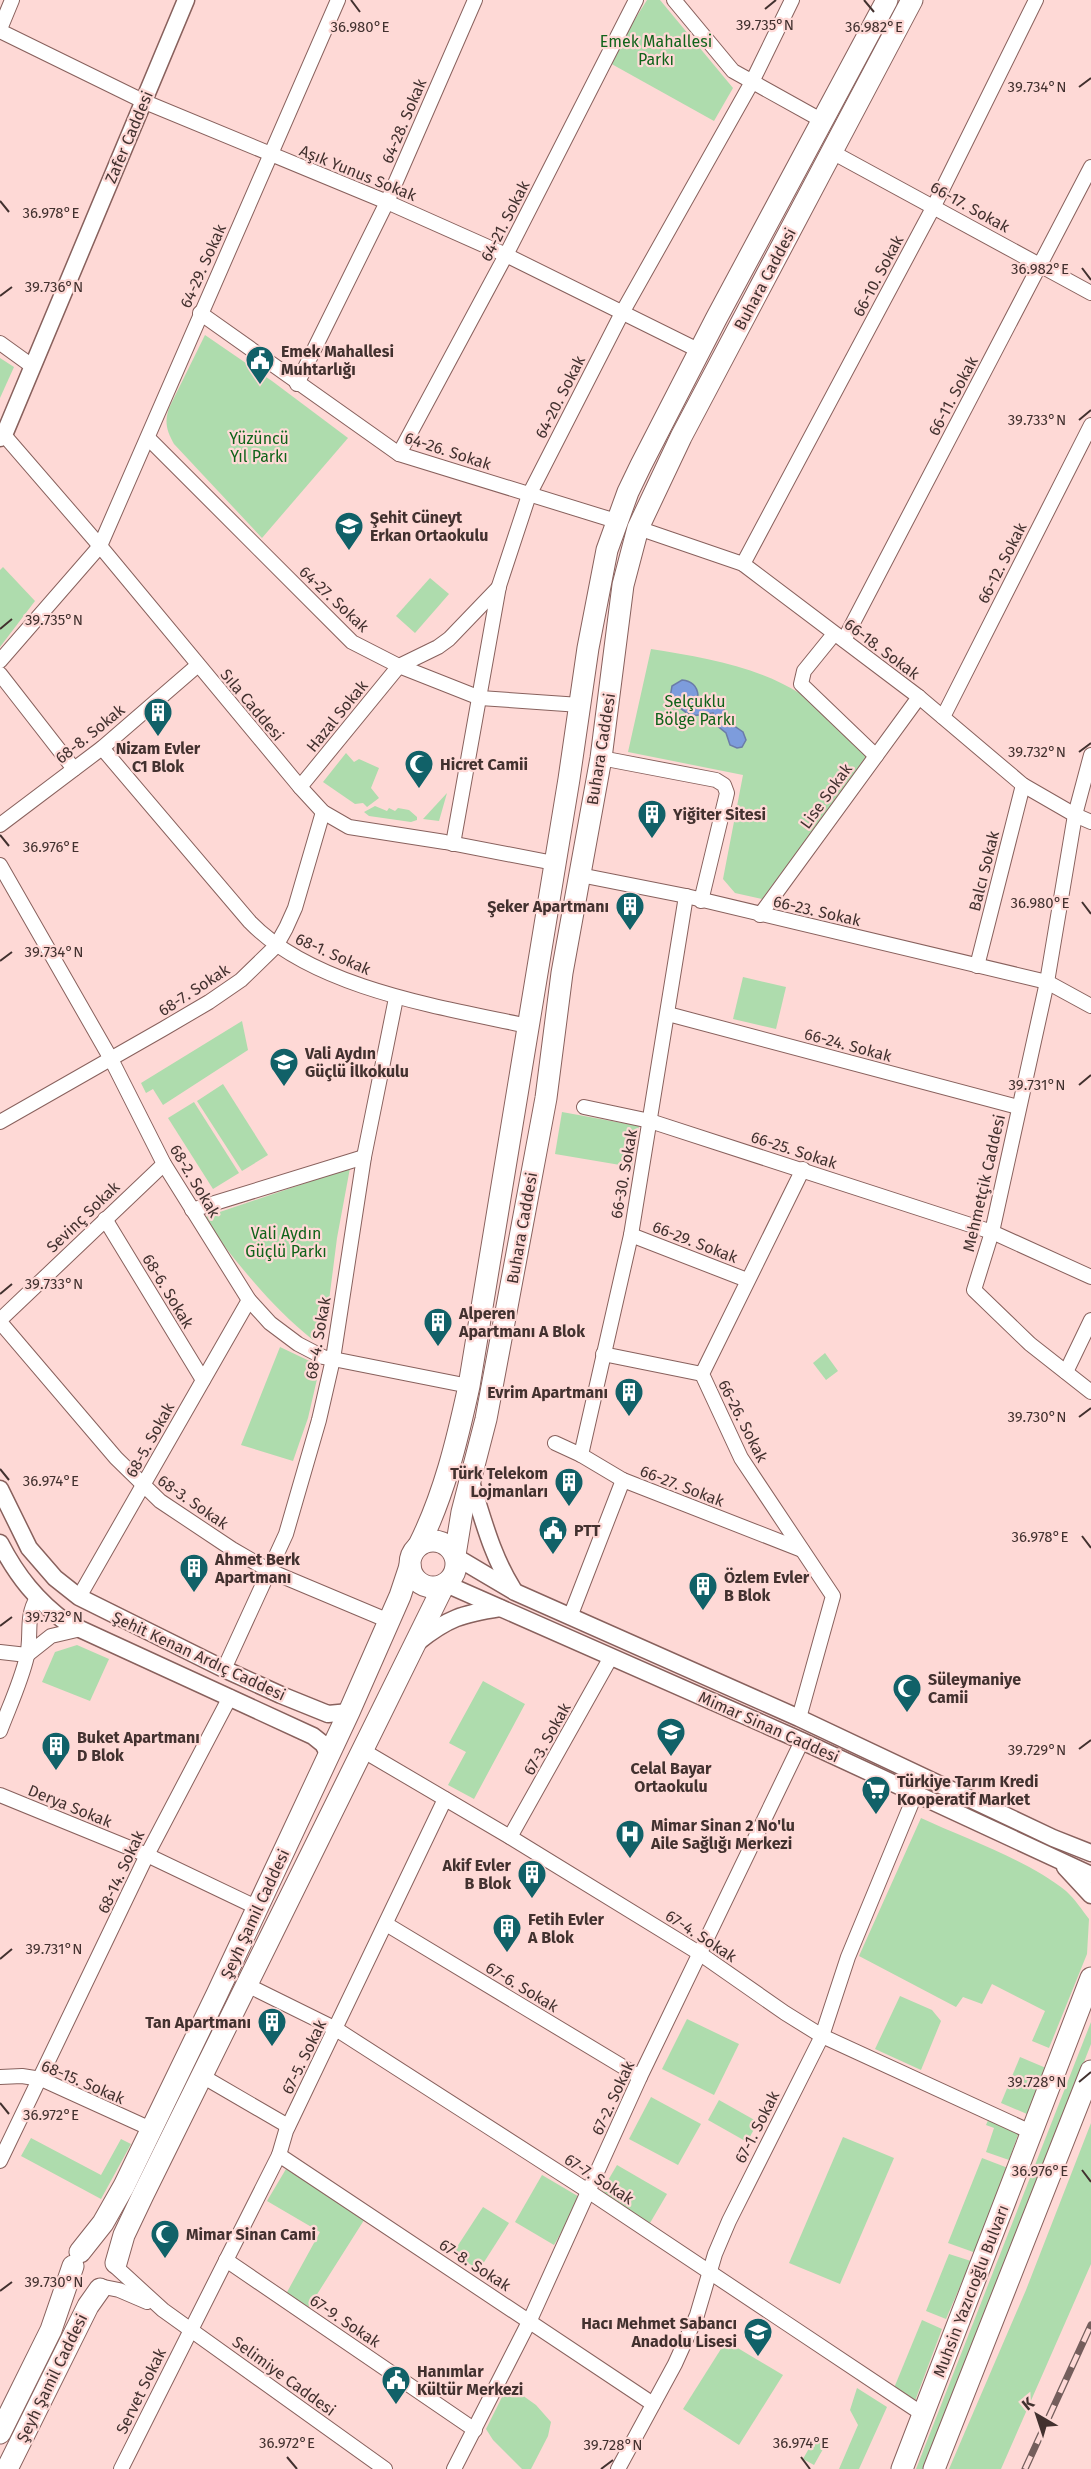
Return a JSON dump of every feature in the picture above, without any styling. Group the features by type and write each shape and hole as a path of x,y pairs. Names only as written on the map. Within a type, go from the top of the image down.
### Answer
{"main road":[{"name":"Buhara Caddesi","path":"419,1545 437,1505 451,1461 469,1386 600,581 616,521 628,492 700,351 821,120 887,0"},
{"name":"Buhara Caddesi","path":"455,1556 459,1527 486,1419 546,1098 562,973 601,758 623,585 638,528 681,437 912,0"},
{"path":"431,1540 440,1541 450,1548 455,1556 455,1573 445,1584 430,1587 422,1584 412,1575 410,1566 413,1552 419,1545 431,1540"},
{"name":"Şeyh Şamil Caddesi","path":"0,2433 5,2411 51,2330 76,2259 103,2223 258,1908 349,1712 389,1621 410,1566"},
{"name":"Şeyh Şamil Caddesi","path":"116,2265 124,2235 143,2195 445,1584"},
{"name":"Muhsin Yazıcıoğlu Bulvarı","path":"902,2469 1091,1978"},
{"name":"Muhsin Yazıcıoğlu Bulvarı","path":"934,2469 1091,2071"},
{"path":"90,2247 102,2247 111,2254 116,2265 112,2280 102,2288 93,2289 82,2286 75,2277 76,2259 90,2247"},
{"name":"Şeyh Şamil Caddesi","path":"7,2469 88,2306 102,2288"}],"street":[{"path":"0,30 12,0"},
{"name":"Zafer Caddesi","path":"2,436 145,102 186,0"},
{"name":"64-29. Sokak","path":"0,661 100,546 338,0"},
{"name":"64-28. Sokak","path":"297,384 387,202 475,0"},
{"name":"64-21. Sokak","path":"399,454 506,255 636,0"},
{"path":"674,0 733,71 821,120"},
{"name":"64-20. Sokak","path":"453,844 499,586 529,495 622,312 752,82 792,0"},
{"name":"66-10. Sokak","path":"742,564 934,206 1036,0"},
{"name":"Aşık Yunus Sokak","path":"0,30 145,102 270,156 387,202 506,255 700,351"},
{"name":"66-17. Sokak","path":"832,152 1091,293"},
{"name":"66-11. Sokak","path":"876,756 803,688 802,675 839,637 1091,167"},
{"name":"64-26. Sokak","path":"200,313 297,384 399,454 616,521"},
{"path":"0,344 32,366"},
{"name":"66-12. Sokak","path":"943,717 1091,425"},
{"name":"Sıla Caddesi","path":"2,436 100,546 323,812 349,827 554,863"},
{"name":"64-27. Sokak","path":"148,438 352,642 399,666 480,698 579,705"},
{"name":"66-18. Sokak","path":"638,528 742,564 919,697 1023,785 1091,822"},
{"path":"399,666 438,647 449,639 499,586"},
{"name":"68-8. Sokak","path":"0,825 102,748 198,665"},
{"name":"Hazal Sokak","path":"300,787 399,666"},
{"path":"0,674 75,769"},
{"name":"Lise Sokak","path":"760,915 919,697"},
{"name":"68-1. Sokak","path":"102,748 250,922 276,946 310,964 396,998 528,1026"},
{"name":"Mehmetçik Caddesi","path":"1091,755 1075,815 1047,982 992,1232 974,1290 1030,1344 1091,1392"},
{"path":"601,758 716,780 723,784 727,793 701,901"},
{"name":"Balcı Sokak","path":"977,966 1023,785"},
{"name":"68-7. Sokak","path":"0,1122 209,1002 241,980 276,946 295,909 323,812"},
{"name":"68-2. Sokak","path":"0,865 111,1059 164,1164 249,1300 270,1323 298,1344 333,1359 469,1386"},
{"name":"66-23. Sokak","path":"580,875 686,896 1047,982 1091,1006"},
{"name":"66-30. Sokak","path":"581,1455 631,1235 686,896"},
{"name":"68-4. Sokak","path":"224,1670 270,1571 299,1492 319,1420 333,1359 364,1157 396,998"},
{"name":"66-24. Sokak","path":"668,1014 1018,1107"},
{"name":"66-25. Sokak","path":"584,1107 650,1121 992,1232 1091,1277"},
{"path":"192,1210 364,1157"},
{"name":"Sevinç Sokak","path":"0,1321 164,1164"},
{"name":"66-26. Sokak","path":"799,1718 833,1596 741,1458 702,1374 802,1169"},
{"name":"68-6. Sokak","path":"105,1219 203,1380"},
{"name":"66-29. Sokak","path":"631,1235 747,1280"},
{"name":"68-5. Sokak","path":"87,1601 143,1486 249,1300"},
{"path":"1066,1372 1091,1320"},
{"name":"68-3. Sokak","path":"0,1321 116,1458 143,1486 185,1518 270,1571 389,1621"},
{"path":"603,1354 702,1374"},
{"name":"66-27. Sokak","path":"555,1443 581,1455 623,1480 802,1550"},
{"path":"570,1617 623,1480"},
{"path":"471,1482 490,1546 515,1592"},
{"name":"Şehit Kenan Ardıç Caddesi","path":"0,1489 29,1548 55,1578 87,1601 224,1670 328,1714 349,1712"},
{"name":"Şehit Kenan Ardıç Caddesi","path":"0,1543 22,1580 37,1598 67,1623 313,1736 323,1744 329,1755"},
{"name":"Mimar Sinan Caddesi","path":"455,1556 515,1592 799,1718 1091,1853"},
{"path":"0,1731 27,1655 30,1612 37,1598 37,1587 45,1579 55,1578"},
{"name":"Mimar Sinan Caddesi","path":"445,1584 802,1741 1091,1875"},
{"path":"0,1652 27,1655 51,1636 92,1624 95,1620 87,1601"},
{"path":"414,1644 443,1622 473,1612 500,1608"},
{"name":"67-3. Sokak","path":"510,1837 611,1657"},
{"name":"68-14. Sokak","path":"0,2161 147,1855 230,1697"},
{"name":"67-2. Sokak","path":"454,2469 530,2320 640,2077 802,1741"},
{"name":"67-4. Sokak","path":"362,1750 510,1837 699,1953 822,2036 1031,2132"},
{"name":"Derya Sokak","path":"0,1795 147,1855 258,1908"},
{"name":"67-1. Sokak","path":"618,2469 675,2364 697,2315 729,2221 822,2036 848,1957 915,1795"},
{"name":"67-5. Sokak","path":"191,2328 279,2155 288,2126 445,1799"},
{"path":"1070,1845 1091,1844"},
{"path":"1061,1862 1091,1895"},
{"name":"67-6. Sokak","path":"386,1924 640,2077"},
{"name":"67-7. Sokak","path":"247,1985 336,2029 588,2191 924,2415"},
{"name":"68-15. Sokak","path":"0,2077 22,2076 41,2079 151,2129"},
{"path":"202,2076 288,2126"},
{"name":"67-8. Sokak","path":"279,2155 653,2404"},
{"name":"67-9. Sokak","path":"226,2260 475,2430"},
{"name":"Selimiye Caddesi","path":"116,2265 163,2310"},
{"name":"Selimiye Caddesi","path":"102,2288 132,2295 163,2310 385,2469"},
{"name":"Servet Sokak","path":"121,2469 191,2328"}],"green space":[{"name":"Emek Mahallesi Parkı","path":"647,0 660,0 733,88 714,121 608,62"},
{"name":"Yüzüncü Yıl Parkı","path":"205,335 272,381 348,438 262,538 174,444 168,431 169,408"},
{"path":"0,358 14,367 0,398"},
{"path":"3,567 35,601 0,647 0,570"},
{"path":"430,578 449,594 415,633 396,616"},
{"name":"Selçuklu Bölge Parkı","path":"651,649 728,664 784,684 819,707 870,754 762,899 735,893 723,879 743,775 628,752"},
{"path":"346,753 354,762 359,759 379,768 371,788 379,798 367,807 363,803 355,804 323,782"},
{"path":"447,793 439,821 423,819"},
{"path":"375,806 387,811 389,808 395,811 398,808 409,810 417,817 417,820 411,822 369,816 364,812"},
{"path":"743,977 786,987 776,1029 733,1019"},
{"path":"242,1021 248,1050 163,1105 153,1089 146,1093 141,1083"},
{"path":"223,1084 268,1155 242,1171 197,1101"},
{"path":"194,1102 239,1173 213,1189 168,1118"},
{"path":"562,1112 639,1126 632,1167 555,1154"},
{"name":"Vali Aydın Güçlü Parkı","path":"350,1168 337,1238 325,1332 313,1340 267,1297 202,1218"},
{"path":"280,1347 320,1366 308,1418 293,1461 241,1445"},
{"path":"825,1353 838,1371 826,1380 813,1363"},
{"path":"77,1645 109,1659 90,1701 42,1682 55,1652"},
{"path":"483,1681 525,1704 474,1799 448,1785 466,1752 449,1743"},
{"path":"921,1818 1034,1869 1066,1891 1089,1919 1087,1954 1049,2048 1032,2041 1045,2011 992,1984 982,2004 963,1997 956,2007 859,1956"},
{"path":"900,1996 932,2010 941,2021 921,2070 875,2049"},
{"path":"687,2019 739,2044 714,2095 662,2069"},
{"path":"1091,2022 1091,2044 925,2469 916,2469"},
{"path":"1020,2057 1046,2068 1027,2114 1001,2103"},
{"path":"651,2097 701,2124 678,2165 629,2139"},
{"path":"719,2100 758,2122 747,2142 708,2120"},
{"path":"989,2118 1020,2129 1009,2160 986,2152 994,2128 986,2125"},
{"path":"1091,2123 1091,2264 1001,2469 949,2469 1026,2290"},
{"path":"843,2137 894,2158 840,2284 789,2263"},
{"path":"31,2138 101,2175 121,2139 131,2144 101,2199 21,2156"},
{"path":"982,2158 1008,2168 976,2253 948,2243"},
{"path":"617,2165 667,2194 650,2223 600,2194"},
{"path":"286,2169 366,2217 309,2307 286,2294 320,2232 267,2201"},
{"path":"542,2175 581,2198 554,2245 515,2222"},
{"path":"483,2207 509,2223 479,2270 453,2253"},
{"path":"949,2254 971,2261 946,2319 926,2311"},
{"path":"922,2320 942,2329 915,2401 894,2388"},
{"path":"726,2341 783,2375 739,2445 683,2409"},
{"path":"508,2385 536,2405 551,2422 548,2436 531,2469 522,2469 493,2440 486,2429"},
{"path":"857,2388 887,2407 859,2469 839,2469 858,2425 850,2410"},
{"path":"816,2436 827,2442 814,2465 803,2459"}],"water":[{"path":"682,680 695,686 698,695 693,700 695,704 721,703 730,723 743,732 746,740 742,747 737,748 730,745 726,733 715,724 713,713 689,714 670,698 672,686"}],"railway":[{"path":"1025,2469 1091,2325"}],"place":[{"name":"Emek Mahallesi Muhtarlığı","path":"260,386"},
{"name":"Şehit Cüneyt Erkan Ortaokulu","path":"349,552"},
{"name":"Nizam Evler C1 Blok","path":"158,738"},
{"name":"Hicret Camii","path":"419,790"},
{"name":"Yiğiter Sitesi","path":"652,840"},
{"name":"Şeker Apartmanı","path":"630,932"},
{"name":"Vali Aydın Güçlü İlkokulu","path":"284,1088"},
{"name":"Alperen Apartmanı A Blok","path":"438,1348"},
{"name":"Evrim Apartmanı","path":"629,1418"},
{"name":"Türk Telekom Lojmanları","path":"569,1508"},
{"name":"PTT","path":"553,1556"},
{"name":"Ahmet Berk Apartmanı","path":"194,1594"},
{"name":"Özlem Evler B Blok","path":"703,1612"},
{"name":"Süleymaniye Camii","path":"907,1714"},
{"name":"Celal Bayar Ortaokulu","path":"671,1758"},
{"name":"Buket Apartmanı D Blok","path":"56,1772"},
{"name":"Türkiye Tarım Kredi Kooperatif Market","path":"876,1816"},
{"name":"Mimar Sinan 2 No'lu Aile Sağlığı Merkezi","path":"630,1860"},
{"name":"Akif Evler B Blok","path":"532,1900"},
{"name":"Fetih Evler A Blok","path":"507,1954"},
{"name":"Tan Apartmanı","path":"272,2048"},
{"name":"Mimar Sinan Cami","path":"165,2260"},
{"name":"Hacı Mehmet Sabancı Anadolu Lisesi","path":"758,2358"},
{"name":"Hanımlar Kültür Merkezi","path":"396,2406"}]}
